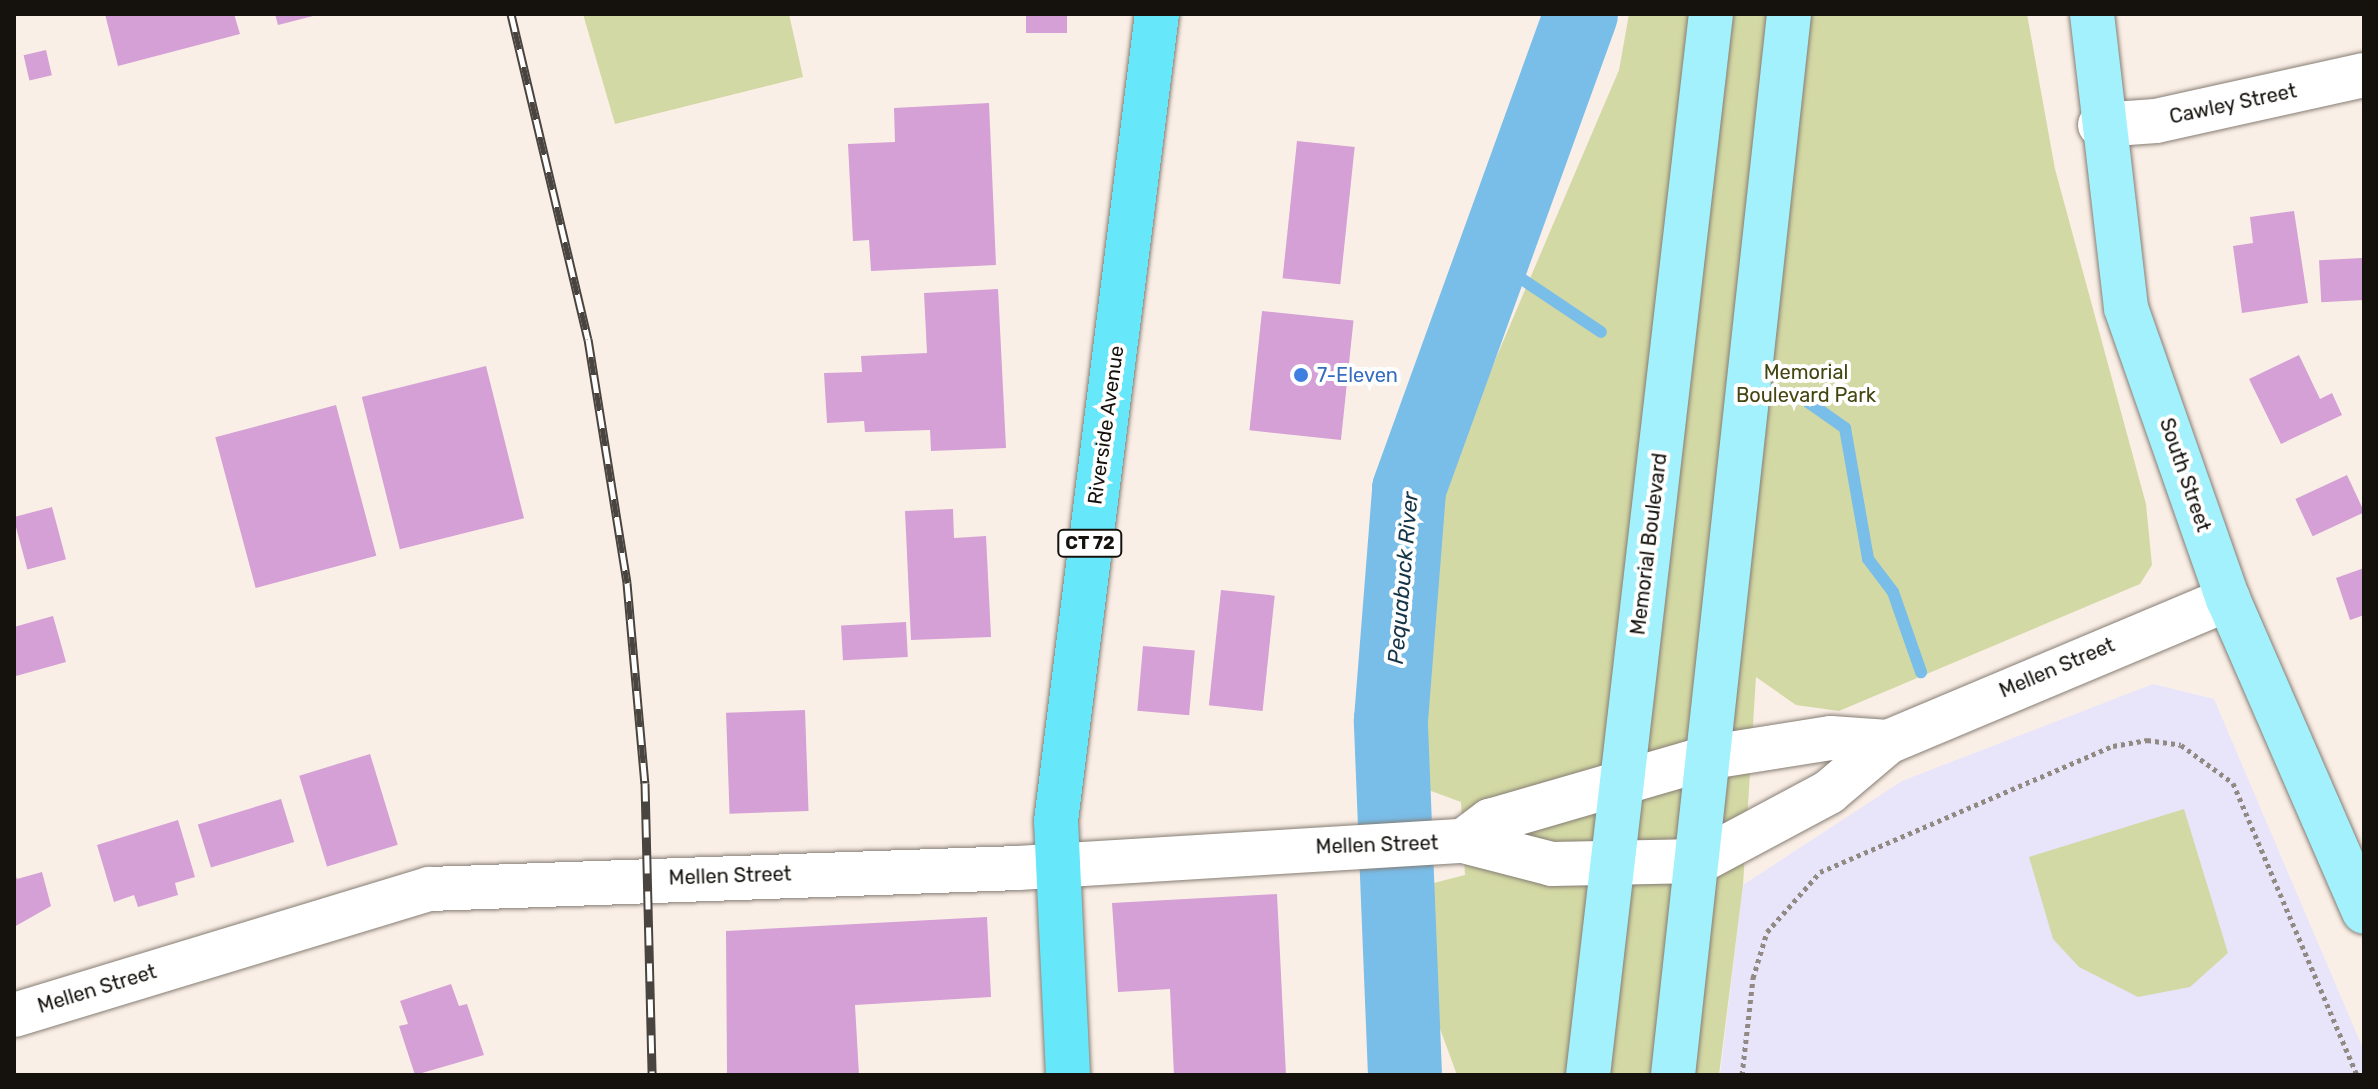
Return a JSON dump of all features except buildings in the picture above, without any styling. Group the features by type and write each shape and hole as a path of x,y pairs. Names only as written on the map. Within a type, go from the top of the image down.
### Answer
{"highway":[{"name":"Riverside Avenue","path":"1068,1075 1058,864 1065,731 1157,14"}],"main road":[{"name":"Memorial Boulevard","path":"1588,1075 1711,14"},
{"path":"1673,1075 1700,861 1789,14"},
{"name":"South Street","path":"2092,14 2100,125 2126,308 2228,599 2364,912"}],"street":[{"name":"Cawley Street","path":"2100,125 2156,121 2364,75"},
{"name":"Mellen Street","path":"14,1015 429,889 1058,864 1463,841 1552,864 1611,867 1700,861 1829,792 1888,742 2228,599"},
{"name":"Mellen Street","path":"1463,841 1490,821 1621,780 1711,757 1831,738 1888,742"}],"path":[{"path":"1742,1075 1753,978 1767,932 1820,872 2113,746 2147,740 2181,745 2233,783 2357,1075"}],"shaded area":[{"path":"2153,684 2214,699 2364,1051 2364,1075 1720,1075 1743,885 1902,781"}],"green space":[{"path":"583,14 789,14 803,77 615,124"},
{"name":"Memorial Boulevard Park","path":"1629,14 2027,14 2055,169 2146,504 2152,565 2140,584 1839,711 1796,705 1756,677 1743,885 1719,1075 1457,1075 1424,985 1422,886 1465,875 1461,802 1423,788 1426,565 1452,461 1619,70"},
{"path":"2184,809 2228,953 2190,987 2138,997 2079,967 2053,939 2029,857"}],"waterway":[{"name":"Pequabuck River","path":"1405,1075 1391,720 1409,489 1581,14"},
{"path":"1492,259 1601,332"},
{"path":"1801,397 1845,428 1868,559 1893,592 1921,672"}],"railway":[{"path":"511,14 588,339 627,583 645,783 652,1075"}],"place":[{"name":"7-Eleven","path":"1301,375"}]}
